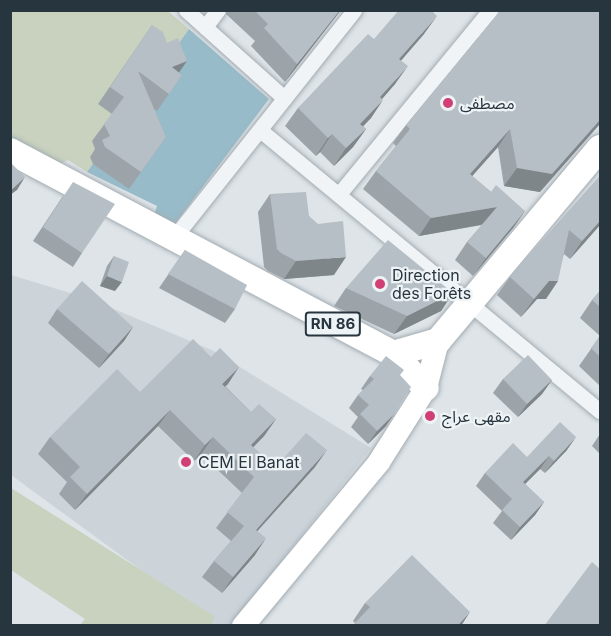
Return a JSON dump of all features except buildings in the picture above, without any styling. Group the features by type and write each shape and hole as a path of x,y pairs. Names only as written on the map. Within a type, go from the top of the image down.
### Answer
{"main road":[{"path":"426,388 393,354 438,341 471,305 600,148"},
{"name":"RN 86","path":"10,151 172,240 393,354"}],"street":[{"path":"186,10 284,98"},
{"path":"205,27 218,10"},
{"path":"172,240 354,10"},
{"path":"339,194 490,10"},
{"path":"260,130 600,411"},
{"path":"243,626 378,462 426,388 438,341"}],"shaded area":[{"name":"CEM El Banat","path":"11,275 90,299 214,351 371,448 231,625 216,625 11,475"}],"green space":[{"path":"11,11 168,11 189,29 87,172 68,160 56,166 11,140"},
{"path":"11,488 214,616 213,625 80,625 85,619 11,570"}],"water":[{"path":"189,29 269,99 174,225 154,215 157,206 87,172"}],"place":[{"name":"مصطفى","path":"448,103"},
{"name":"Direction des Forêts","path":"380,284"},
{"name":"مقهى عراج","path":"430,416"},
{"name":"CEM El Banat","path":"186,462"}]}
